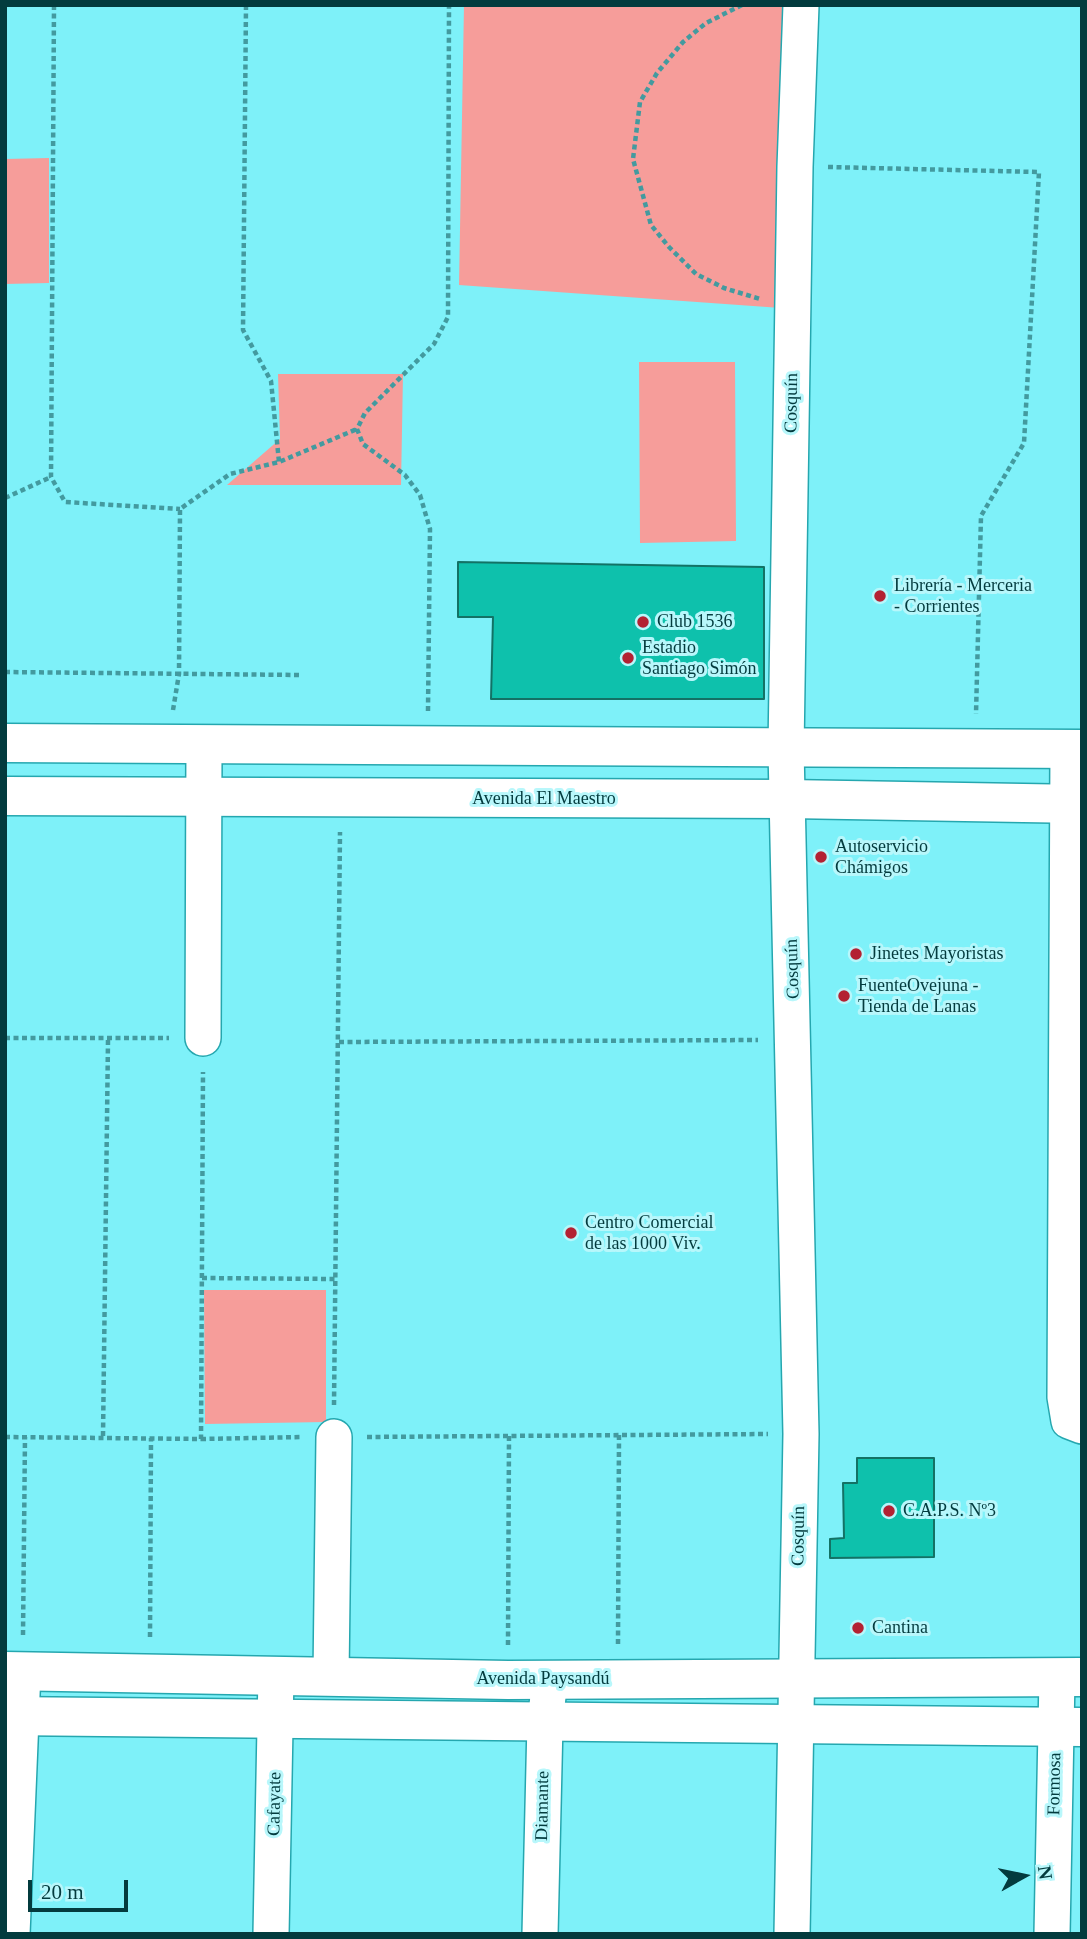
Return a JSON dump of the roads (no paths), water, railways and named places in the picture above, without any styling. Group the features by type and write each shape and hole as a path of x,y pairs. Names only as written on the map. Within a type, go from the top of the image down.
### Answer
{"main road":[{"path":"5,743 1075,749"},
{"name":"Avenida El Maestro","path":"5,796 788,799 1076,804"},
{"name":"Avenida Paysandú","path":"14,1671 508,1680 1069,1677"},
{"path":"14,1716 1069,1727"}],"street":[{"name":"Cosquín","path":"792,1934 793,1723 801,1434 786,749 795,167 801,5"},
{"path":"203,1038 206,797 204,744"},
{"path":"1075,749 1065,1383 1076,1424"},
{"path":"331,1676 334,1437"},
{"path":"12,1934 14,1671"},
{"name":"Cafayate","path":"271,1934 276,1675"},
{"name":"Formosa","path":"1052,1934 1069,1727 1069,1677"},
{"name":"Diamante","path":"540,1934 545,1723 550,1679"}],"place":[{"name":"Librería - Merceria - Corrientes","path":"880,596"},
{"name":"Club 1536","path":"643,622"},
{"name":"Estadio Santiago Simón","path":"628,658"},
{"name":"Autoservicio Chámigos","path":"821,857"},
{"name":"Jinetes Mayoristas","path":"856,954"},
{"name":"FuenteOvejuna - Tienda de Lanas","path":"844,996"},
{"name":"Centro Comercial de las 1000 Viv.","path":"571,1233"},
{"name":"C.A.P.S. Nº3","path":"889,1511"},
{"name":"Cantina","path":"858,1628"}]}
